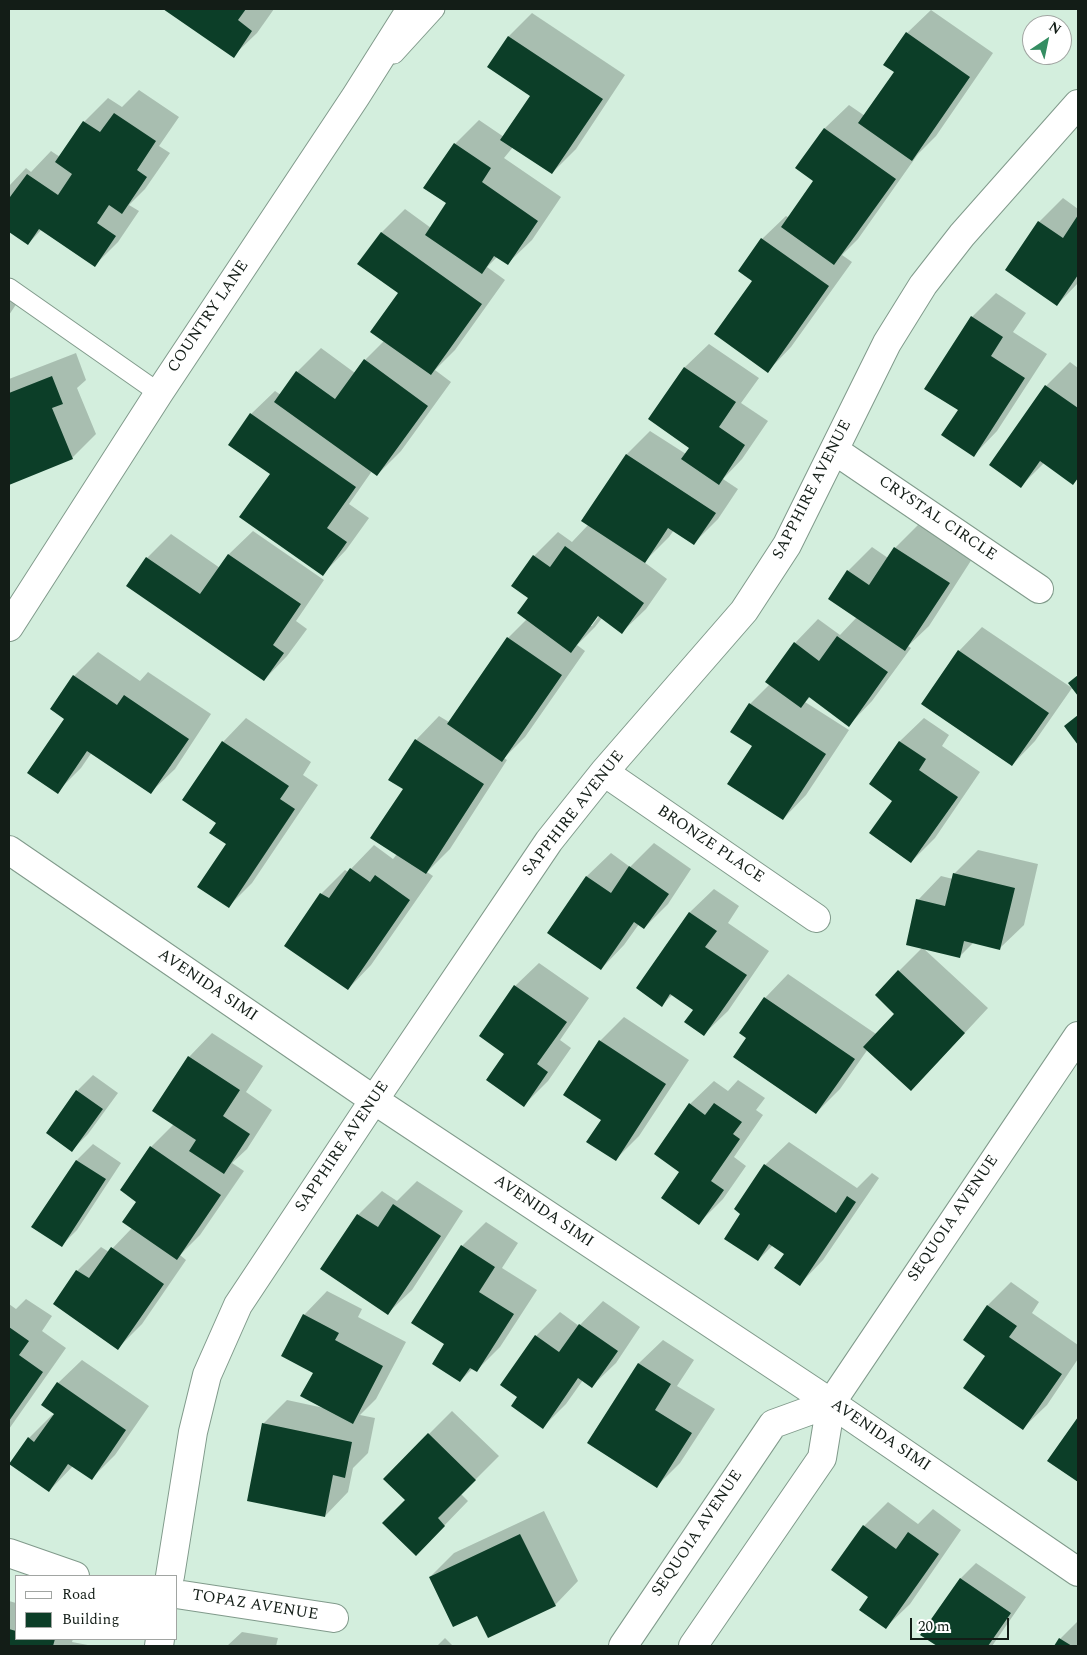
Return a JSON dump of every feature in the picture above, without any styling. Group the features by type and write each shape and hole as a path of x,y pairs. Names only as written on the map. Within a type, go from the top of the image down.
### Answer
{"street":[{"name":"COUNTRY LANE","path":"9,627 159,393 356,96 411,9"},
{"name":"SAPPHIRE AVENUE","path":"170,1575 193,1432 208,1375 238,1305 549,841 604,772 744,611 787,544 887,343 923,285 962,235 1070,131 1078,104"},
{"name":"CRYSTAL CIRCLE","path":"834,450 1039,589"},
{"name":"BRONZE PLACE","path":"604,772 816,918"},
{"name":"AVENIDA SIMI","path":"9,850 374,1100 831,1403 1078,1572"},
{"name":"SEQUOIA AVENUE","path":"694,1646 822,1458 831,1403 1078,1036"},
{"name":"SEQUOIA AVENUE","path":"623,1646 773,1424 831,1403"},
{"path":"9,1553 72,1575"},
{"name":"TOPAZ AVENUE","path":"178,1594 334,1618"}],"lane":[{"path":"356,96 435,9"},
{"path":"9,288 159,393"}],"building":[{"path":"163,9 246,9 238,20 252,31 234,58"},
{"path":"906,32 970,77 912,161 858,123 894,72 883,65"},
{"path":"508,36 603,99 552,174 500,140 530,96 487,67"},
{"path":"114,113 156,141 137,170 147,177 122,214 109,205 97,223 116,236 95,267 39,229 28,245 9,232 9,196 27,174 58,195 72,174 55,162 83,121 100,132"},
{"path":"824,128 896,179 834,265 781,227 813,181 795,168"},
{"path":"454,143 491,168 482,182 538,221 508,265 494,256 482,274 425,235 446,203 423,188"},
{"path":"1078,215 1078,275 1057,306 1005,270 1038,221 1063,238"},
{"path":"381,232 482,304 431,375 370,332 398,293 357,264"},
{"path":"761,238 829,286 768,373 714,334 752,281 738,271"},
{"path":"971,316 1003,337 991,356 1025,378 974,457 941,435 958,410 924,389"},
{"path":"364,359 428,406 377,476 274,402 296,371 335,399"},
{"path":"684,367 736,402 719,427 745,445 719,485 681,459 689,448 648,419"},
{"path":"52,376 63,404 52,408 73,459 9,485 9,393"},
{"path":"1045,385 1078,408 1078,478 1073,485 1040,461 1021,488 989,465"},
{"path":"250,413 356,487 327,528 347,542 323,576 239,517 270,474 228,445"},
{"path":"626,454 716,513 694,545 668,528 645,563 581,521"},
{"path":"565,546 644,603 622,634 598,616 571,653 517,613 528,598 511,586 533,555 550,567"},
{"path":"894,547 950,583 905,651 828,599 847,570 869,585"},
{"path":"228,554 301,604 273,645 284,653 264,681 126,586 146,557 200,594"},
{"path":"837,636 888,672 849,727 809,697 801,708 765,682 794,642 819,661"},
{"path":"507,637 562,675 502,762 447,724"},
{"path":"958,650 1049,713 1012,766 921,704"},
{"path":"73,675 117,705 124,695 189,739 151,794 87,751 58,794 27,773 64,719 50,709"},
{"path":"1078,675 1078,696 1068,683"},
{"path":"749,703 826,754 783,820 727,784 752,746 730,732"},
{"path":"1078,715 1078,745 1064,726"},
{"path":"415,739 484,784 426,874 370,838 403,789 388,780"},
{"path":"222,741 289,786 280,799 295,809 229,908 197,887 226,844 209,833 216,823 182,800"},
{"path":"899,741 926,759 919,770 958,797 911,863 869,833 892,801 869,784"},
{"path":"629,866 669,894 644,929 634,922 601,970 547,933 586,876 611,893"},
{"path":"350,868 370,882 375,875 410,900 348,990 284,946 320,893 329,898"},
{"path":"953,873 1015,888 1000,950 964,941 960,958 906,945 916,899 945,906"},
{"path":"689,912 717,931 705,947 747,975 704,1036 684,1022 693,1010 670,994 662,1007 636,988"},
{"path":"898,970 965,1033 911,1091 863,1047 894,1014 875,995"},
{"path":"514,985 567,1022 537,1064 548,1072 524,1107 486,1080 504,1054 479,1036"},
{"path":"764,997 855,1059 816,1114 733,1057 746,1038 739,1033"},
{"path":"599,1040 666,1084 616,1161 586,1142 601,1120 563,1095"},
{"path":"188,1056 240,1090 223,1116 250,1134 224,1174 189,1151 196,1140 152,1111"},
{"path":"76,1090 103,1109 72,1152 46,1133"},
{"path":"689,1103 705,1115 714,1103 742,1122 733,1134 740,1139 711,1181 724,1190 699,1225 661,1198 679,1172 654,1154"},
{"path":"150,1146 221,1195 177,1260 122,1222 136,1202 120,1190"},
{"path":"76,1160 106,1179 62,1247 31,1227"},
{"path":"764,1164 836,1213 847,1196 856,1202 800,1286 774,1268 784,1254 769,1244 758,1261 724,1239 740,1214 734,1209"},
{"path":"393,1204 441,1236 388,1315 320,1269 357,1214 378,1227"},
{"path":"461,1245 495,1267 479,1292 514,1314 477,1372 470,1368 460,1382 432,1364 444,1344 411,1323"},
{"path":"111,1247 164,1284 118,1350 53,1304 76,1270 89,1278"},
{"path":"987,1305 1017,1326 1009,1337 1062,1374 1023,1430 963,1388 985,1356 963,1340"},
{"path":"303,1314 339,1333 335,1340 383,1366 353,1424 300,1396 313,1373 281,1356"},
{"path":"579,1324 618,1351 592,1388 578,1378 543,1429 511,1406 517,1397 500,1385 535,1335 559,1352"},
{"path":"9,1327 29,1341 19,1355 43,1372 9,1421"},
{"path":"638,1363 671,1384 655,1410 692,1433 657,1488 587,1443"},
{"path":"57,1382 126,1430 92,1480 68,1464 49,1492 9,1464 28,1437 34,1442 54,1414 41,1405"},
{"path":"1078,1417 1078,1482 1047,1461"},
{"path":"262,1423 352,1442 345,1478 333,1475 325,1517 247,1501"},
{"path":"428,1433 476,1480 438,1518 445,1526 416,1556 382,1523 405,1500 383,1479"},
{"path":"863,1525 896,1549 908,1532 939,1554 886,1629 859,1610 868,1597 831,1570"},
{"path":"520,1534 556,1606 488,1638 477,1616 453,1627 429,1577"},
{"path":"960,1578 1011,1613 988,1646 937,1646 920,1635"},
{"path":"9,1629 15,1631 15,1640 55,1640 53,1646 9,1646"},
{"path":"1059,1638 1072,1646 1054,1646"}]}
